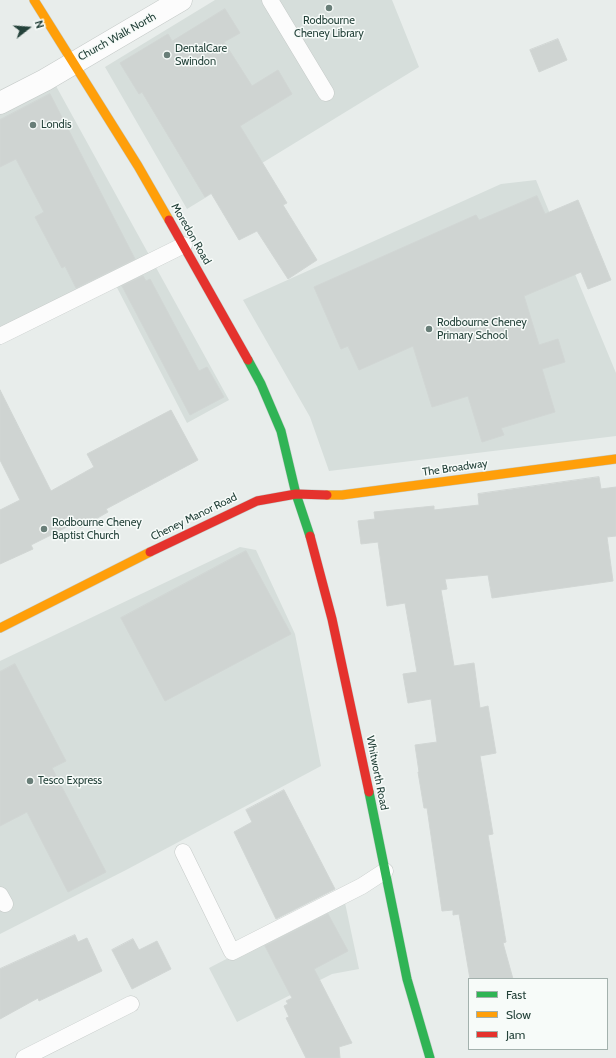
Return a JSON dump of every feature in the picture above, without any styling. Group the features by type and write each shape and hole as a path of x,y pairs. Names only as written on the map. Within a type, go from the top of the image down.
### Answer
{"main road":[{"name":"Moredon Road","path":"34,0 138,166 184,245 270,403 281,431 296,494"},
{"name":"The Broadway","path":"296,494 342,495 616,459"},
{"name":"Cheney Manor Road","path":"0,628 243,506 257,501 296,494"},
{"name":"Whitworth Road","path":"296,494 313,545 332,619 354,718 407,979 430,1058"}],"street":[{"name":"Church Walk North","path":"0,103 45,80 73,62 181,0"}],"lane":[{"path":"270,0 326,93"},
{"path":"0,336 184,245"},
{"path":"183,852 232,952 362,886 385,871"},
{"path":"24,1058 131,1004"}],"shaded area":[{"path":"215,0 392,0 419,67 187,209 105,67"},
{"path":"56,86 229,400 187,423 110,274 0,331 0,113"},
{"name":"Rodbourne Cheney Primary School","path":"536,180 616,373 616,436 329,471 310,417 243,300 501,184"},
{"path":"240,547 256,550 295,634 321,766 126,870 0,934 0,661"},
{"path":"344,898 359,969 332,974 237,1022 209,968"}],"building":[{"path":"225,9 240,33 224,42 252,86 278,70 292,94 240,126 287,203 283,205 317,260 288,279 257,231 239,240 211,193 205,197 142,92 139,94 120,63 168,34 172,41"},
{"path":"558,39 567,60 539,72 530,50"},
{"path":"50,94 135,259 76,288 65,266 62,268 35,217 44,212 16,159 0,167 0,120"},
{"path":"537,196 545,214 578,200 611,280 588,289 581,272 524,296 539,345 558,339 565,362 542,369 555,412 501,428 504,435 482,442 468,396 432,407 413,346 359,370 348,346 341,349 314,287 476,215 479,220"},
{"path":"143,276 146,281 150,279 199,371 207,367 224,397 190,415 122,286"},
{"path":"0,390 51,491 94,467 87,454 171,410 198,460 106,509 108,512 80,528 77,522 31,545 33,549 0,564 0,510 20,500 0,460"},
{"path":"599,477 601,489 616,487 616,536 607,537 613,581 492,598 488,575 445,579 447,589 441,590 454,666 474,663 480,708 488,706 496,753 480,756 493,834 488,835 506,942 503,943 513,978 470,978 459,914 453,915 453,910 442,911 427,808 424,808 415,745 437,742 431,699 408,703 403,674 417,672 405,603 387,606 378,542 361,544 358,521 375,519 374,512 434,506 434,510 479,505 478,494"},
{"path":"246,551 291,634 165,701 121,618"},
{"name":"Tesco Express","path":"15,664 66,761 52,768 106,872 68,892 27,812 0,826 0,672"},
{"path":"284,790 335,889 276,919 234,832 252,822 246,810"},
{"path":"328,914 348,951 314,969 352,1043 339,1047 340,1058 306,1058 286,1018 289,1017 284,1006 288,1004 286,1001 292,998 265,946"},
{"path":"75,935 78,942 87,938 102,971 39,1001 38,998 0,1019 0,969"},
{"path":"133,939 139,950 157,941 171,969 132,989 112,950"}],"traffic: fast":[{"path":"248,360 261,384 281,431 296,494 310,536"},
{"path":"369,792 407,979 430,1058"}],"traffic: slow":[{"path":"34,0 138,166 169,220"},
{"path":"327,495 342,495 616,459"},
{"path":"0,628 150,552"}],"traffic: jam":[{"path":"169,220 248,360"},
{"path":"150,552 257,501 296,494 327,495"},
{"path":"310,536 332,619 369,792"}],"place":[{"name":"Rodbourne Cheney Library","path":"329,8"},
{"name":"DentalCare Swindon","path":"167,55"},
{"name":"Londis","path":"33,125"},
{"name":"Rodbourne Cheney Primary School","path":"429,329"},
{"name":"Rodbourne Cheney Baptist Church","path":"44,529"},
{"name":"Tesco Express","path":"30,781"}]}
